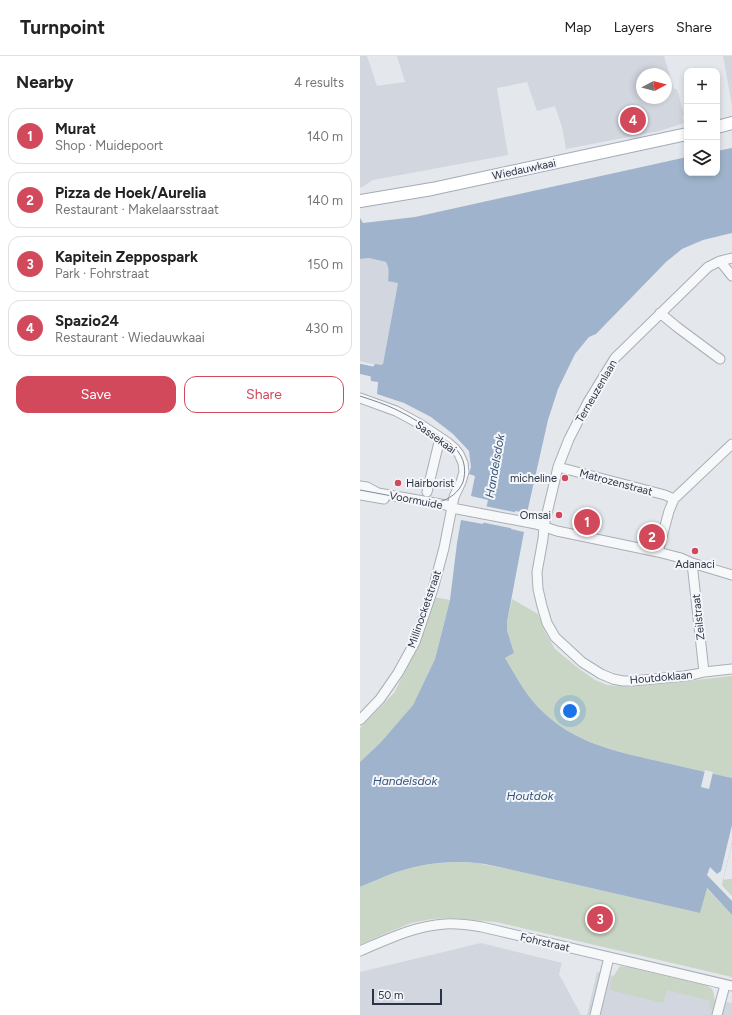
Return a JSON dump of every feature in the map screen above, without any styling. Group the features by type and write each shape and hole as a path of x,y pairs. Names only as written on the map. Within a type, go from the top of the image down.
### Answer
{"main road":[{"path":"720,126 732,123"},
{"name":"Wiedauwkaai","path":"360,201 432,189 684,135"}],"street":[{"name":"Terneuzenlaan","path":"544,526 558,467 569,439 588,402 615,358 708,267 720,261 732,258"},
{"path":"720,261 732,276"},
{"path":"660,313 720,359"},
{"name":"Sassekaai","path":"360,398 396,411 420,424 455,449 463,463 463,476 454,497 454,508"},
{"path":"427,492 440,438"},
{"path":"658,552 669,510 674,499 732,444"},
{"name":"Matrozenstraat","path":"558,467 674,499"},
{"name":"Voormuide","path":"360,486 367,487 378,493 446,505 454,508"},
{"name":"Voormuide","path":"360,495 444,510 454,508"},
{"path":"454,508 544,526 556,531 658,552 682,558 692,563 732,575"},
{"name":"Millinocketstraat","path":"360,720 380,698 398,673 415,642 433,589 454,508"},
{"name":"Houtdoklaan","path":"544,526 537,572 538,588 542,606 547,623 555,637 582,662 601,674 623,681 684,676 732,669"},
{"name":"Zeilstraat","path":"692,563 704,672"},
{"name":"Fohrstraat","path":"360,951 412,930 429,926 463,924 482,927 728,986"},
{"path":"595,1015 609,957"},
{"path":"717,1015 728,986"}],"shaded area":[{"path":"360,56 367,56 377,86 405,82 397,56 664,56 668,68 636,68 636,104 672,104 672,82 674,89 677,89 684,115 682,116 684,123 659,131 566,149 562,127 555,106 537,111 527,82 497,88 508,155 373,180 360,188"},
{"path":"723,56 732,56 732,105"},
{"path":"369,258 386,262 389,274 398,283 383,364 381,366 360,361 360,259"},
{"path":"481,943 562,963 559,974 581,1015 360,1015 360,972"},
{"path":"597,972 732,1003 732,1015 587,1015"}],"green space":[{"path":"434,597 450,600 435,659 413,705 381,742 360,762 360,728 394,693 415,652"},
{"path":"512,599 538,614 545,632 555,649 595,680 607,685 631,687 732,676 732,778 611,749 582,738 555,722 531,699 505,658 514,653 507,630 507,622"},
{"path":"456,862 477,863 508,869 700,913 706,888 732,915 732,977 496,922 451,918 432,919 411,923 360,945 360,887 388,875 419,866"},
{"path":"732,879 732,896 722,885 723,880"},
{"path":"620,966 706,985 712,989 714,994 713,1010 709,1008 711,1001 667,990 663,1003 610,990 611,980"}],"water":[{"path":"732,148 732,233 703,240 682,249 666,262 596,334 589,337 575,354 558,389 548,420 527,513 515,511 511,529 524,532 507,622 507,630 514,653 505,658 522,686 536,705 555,722 568,731 611,749 732,778 732,842 722,885 732,896 732,915 707,888 700,913 481,863 447,862 417,866 360,887 360,762 381,742 413,705 435,659 450,600 461,520 483,524 488,500 471,496 475,476 469,474 471,467 469,451 453,434 431,417 404,403 377,394 378,382 371,381 370,371 375,364 383,364 398,283 388,281 388,266 386,262 369,258 360,259 360,218 363,223 415,217 684,158 684,176 720,176 720,150"}],"pier":[{"path":"485,506 523,514 517,513 513,528 520,530 461,518 482,522"},
{"path":"705,770 713,772 709,789 701,787"},
{"path":"732,825 732,842 722,885 732,896 732,901 707,875 710,867 717,874 721,871"}],"waterway":[{"path":"360,369 384,374"}],"tram line":[{"path":"360,396 403,413 447,441 461,456 465,471 463,482 459,489 450,497 438,502 427,502 360,490"}],"place":[{"name":"Spazio24","path":"633,120"},
{"name":"micheline","path":"565,478"},
{"name":"Hairborist","path":"398,483"},
{"name":"Omsai","path":"559,515"},
{"name":"Murat","path":"587,522"},
{"name":"Pizza de Hoek/Aurelia","path":"652,537"},
{"name":"Adanaci","path":"695,551"},
{"name":"Kapitein Zeppospark","path":"600,919"}],"water label":[{"name":"Handelsdok","path":"495,466"},
{"name":"Handelsdok","path":"405,781"},
{"name":"Houtdok","path":"530,796"}]}
